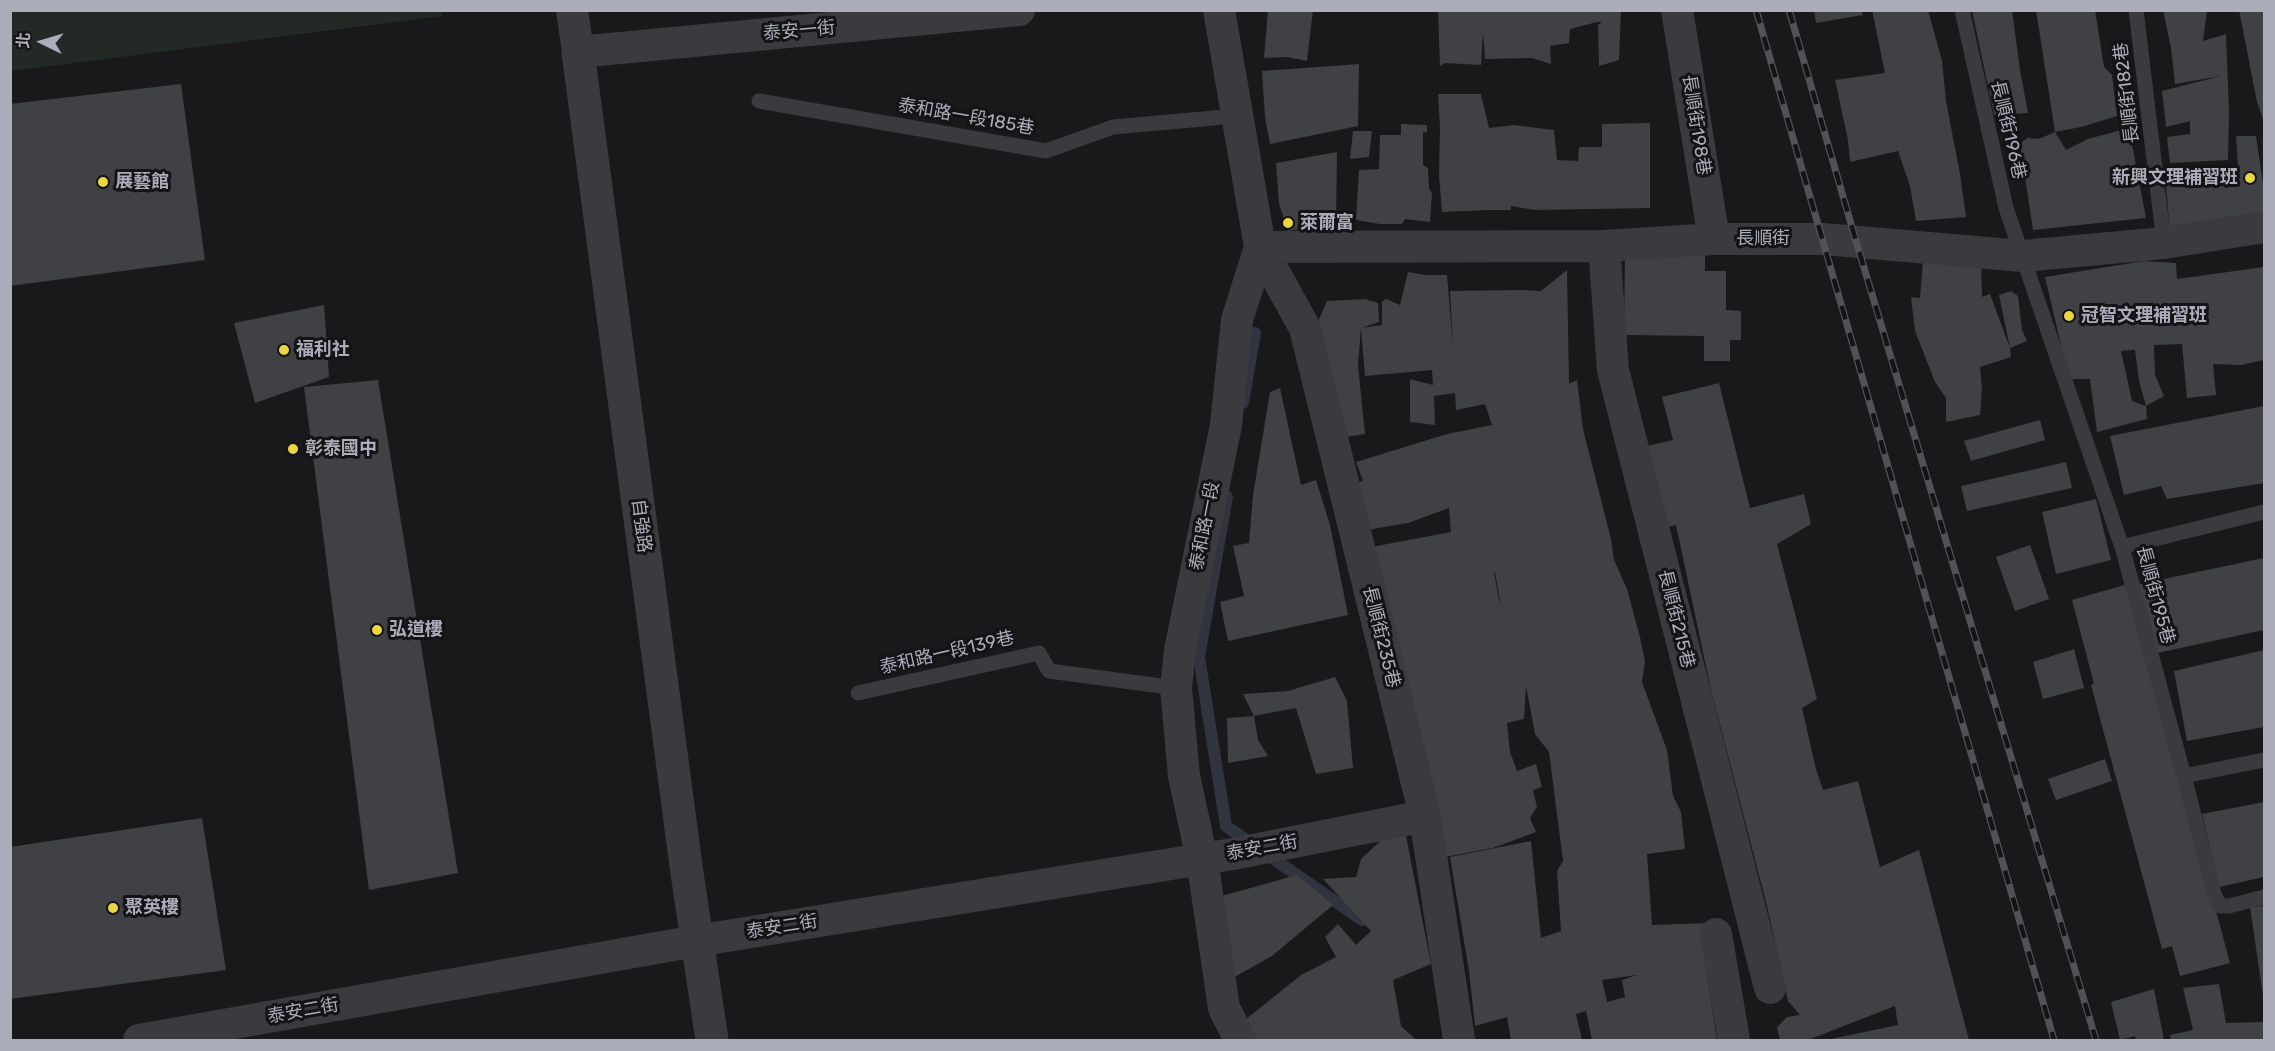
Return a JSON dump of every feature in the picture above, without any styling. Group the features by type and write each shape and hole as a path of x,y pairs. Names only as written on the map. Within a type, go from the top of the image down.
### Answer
{"street":[{"name":"自強路","path":"572,10 696,941 712,1041"},
{"name":"泰安一街","path":"578,52 1019,10"},
{"name":"泰和路一段","path":"1219,10 1260,247 1238,320 1226,425 1180,650 1176,688 1184,776 1202,859 1224,1008 1240,1041"},
{"name":"長順街198巷","path":"1677,10 1714,239"},
{"name":"長順街","path":"1260,247 1604,246 1714,239 1823,239 2023,256 2164,243 2265,227"},
{"name":"長順街215巷","path":"1604,246 1613,370 1770,988"},
{"name":"長順街235巷","path":"1260,247 1305,328 1425,816 1459,1041"},
{"name":"泰安二街","path":"139,1041 696,941 1233,854 1425,816"},
{"path":"1716,934 1734,1041"}],"lane":[{"name":"長順街196巷","path":"1962,10 2006,208 2023,256"},
{"name":"長順街182巷","path":"2136,10 2164,243"},
{"name":"泰和路一段185巷","path":"759,101 1046,151 1113,127 1236,116"},
{"name":"長順街195巷","path":"2023,256 2122,547 2214,894 2220,906 2265,897"},
{"path":"2122,547 2265,512"},
{"name":"泰和路一段139巷","path":"858,693 1039,652 1049,671 1176,688"},
{"path":"2184,776 2265,760"}],"shaded area":[{"path":"441,10 442,16 11,71 11,11"}],"building":[{"path":"1268,10 1313,10 1307,61 1287,57 1264,58"},
{"path":"1438,10 1621,10 1619,60 1599,66 1598,25 1602,22 1597,22 1570,29 1569,43 1550,46 1551,64 1532,58 1485,59 1483,32 1481,65 1445,63 1440,66"},
{"path":"1814,10 1861,10 1863,15 1816,23"},
{"path":"1872,10 1928,10 1942,61 1946,101 1966,217 1916,221 1910,186 1898,151 1850,162 1848,140 1835,80 1885,73"},
{"path":"1972,10 2012,10 2028,113 1994,115"},
{"path":"2036,10 2095,10 2104,67 2112,75 2117,116 2055,132"},
{"path":"2163,10 2207,10 2203,41 2226,34 2228,160 2170,163 2167,137 2190,134 2190,121 2166,127 2162,91 2221,76 2175,84 2171,48"},
{"path":"2239,10 2264,10 2264,122 2257,102"},
{"path":"1359,64 1358,126 1270,144 1265,117 1262,71"},
{"name":"展藝館","path":"181,84 205,260 10,286 10,104"},
{"path":"1438,94 1481,94 1489,128 1514,125 1554,130 1557,160 1578,161 1579,147 1602,147 1602,124 1650,123 1650,208 1535,210 1511,206 1511,210 1442,212"},
{"path":"1401,124 1427,125 1427,132 1423,132 1423,165 1428,168 1429,189 1432,193 1430,222 1405,219 1402,224 1380,224 1356,220 1359,170 1379,169 1380,135 1401,135"},
{"path":"2129,128 2146,218 2033,230 2020,144 2027,138 2039,139 2055,132 2066,150 2088,139"},
{"path":"1353,131 1372,131 1369,157 1350,159"},
{"path":"2236,136 2256,136 2264,190 2264,212 2170,232 2165,173 2238,166"},
{"path":"1337,152 1336,224 1288,231 1279,204 1276,163"},
{"path":"1625,252 1705,253 1705,271 1726,271 1726,310 1741,311 1741,340 1730,340 1730,361 1704,361 1704,336 1624,335"},
{"path":"1923,261 1981,261 1982,297 1990,294 2010,348 2011,357 1980,367 1982,389 1980,415 1946,422 1946,398 1935,382 1915,331 1911,297 1920,298"},
{"path":"2144,261 2176,263 2177,279 2264,267 2264,360 2241,365 2213,364 2216,395 2187,398 2182,344 2154,345 2155,375 2164,396 2146,406 2147,419 2097,432 2090,379 2069,379 2045,277","holes":["2135,350 2139,381 2146,406 2132,401 2121,351"]},
{"path":"1567,270 1569,384 1577,380 1583,429 1611,539 1614,560 1627,589 1640,637 1645,661 1642,682 1667,750 1673,796 1681,812 1685,849 1647,854 1652,925 1708,923 1702,941 1717,1040 1592,1040 1586,1011 1576,1014 1582,1040 1511,1040 1507,1017 1475,1026 1469,971 1450,857 1531,841 1541,938 1561,931 1557,871 1563,861 1549,752 1535,734 1526,686 1524,719 1507,723 1510,752 1517,771 1536,764 1542,787 1533,790 1537,807 1530,818 1536,832 1493,848 1444,857 1366,548 1451,532 1449,508 1408,523 1361,531 1352,483 1363,481 1356,462 1447,434 1492,425 1485,404 1456,410 1455,393 1434,396 1435,425 1410,422 1410,379 1433,385 1432,370 1365,376 1361,328 1382,325 1382,302 1386,299 1400,305 1408,272 1447,275 1453,348 1450,291 1541,291","holes":["1495,572 1501,607 1498,595","1637,975 1622,980 1625,997 1607,1002 1602,980"]},
{"path":"2011,291 2018,296 2022,330 2027,341 2010,348 1999,295"},
{"path":"1365,299 1378,303 1379,322 1361,328 1358,365 1365,434 1340,438 1314,331 1327,301"},
{"name":"福利社","path":"324,305 329,377 255,403 234,323"},
{"name":"弘道樓","path":"378,380 458,873 369,890 304,387"},
{"path":"1719,383 1750,508 1804,494 1811,524 1777,544 1817,699 1802,708 1823,790 1858,781 1880,867 1919,850 1969,1040 1826,1040 1898,1025 1895,1006 1808,1040 1780,1040 1777,1027 1787,1017 1800,1015 1788,1001 1767,906 1711,690 1676,525 1656,530 1635,449 1673,440 1662,397"},
{"path":"1280,388 1301,485 1316,480 1330,525 1348,615 1228,641 1220,602 1244,596 1233,546 1249,543 1253,495 1270,392"},
{"path":"2264,406 2264,483 2167,499 2161,486 2124,495 2110,436"},
{"path":"2040,420 2045,440 1971,461 1964,441"},
{"path":"2066,462 2072,488 1967,511 1961,486"},
{"path":"2096,499 2111,560 2056,574 2042,512"},
{"path":"2030,545 2049,599 2015,611 1996,557"},
{"path":"2264,558 2264,630 2157,653 2135,585"},
{"path":"2128,584 2230,963 2180,976 2172,946 2162,949 2091,685 2094,684 2072,600"},
{"path":"2074,649 2084,688 2043,699 2033,662"},
{"path":"2264,650 2264,727 2187,741 2174,671"},
{"path":"1335,677 1347,701 1353,768 1316,774 1296,708 1254,716 1243,694 1288,691"},
{"path":"1254,716 1258,740 1268,756 1228,763 1227,718"},
{"path":"2105,759 2112,781 2056,800 2048,779"},
{"path":"2264,802 2264,877 2219,887 2202,814"},
{"name":"聚英樓","path":"202,818 226,970 10,999 10,847"},
{"path":"1403,820 1431,964 1393,980 1401,1026 1416,1040 1245,1040 1245,1020 1301,975 1336,957 1325,937 1338,924 1356,945 1371,931 1323,879 1356,877 1361,859"},
{"path":"1297,875 1333,905 1272,956 1215,988 1211,899"},
{"path":"2264,906 2264,995 2263,996 2250,907"},
{"path":"2219,984 2226,1023 2264,1022 2264,1040 2171,1040 2170,1035 2193,1030 2183,988"},
{"path":"2154,989 2164,1040 2136,1040 2135,1036 2120,1040 2111,1002"}],"waterway":[{"path":"1243,403 1255,333"},
{"path":"1227,497 1199,657 1226,826 1362,920"}],"railway":[{"path":"1756,10 2054,1040"},
{"path":"1789,10 2096,1040"}],"place":[{"name":"新興文理補習班","path":"2250,178"},
{"name":"展藝館","path":"103,182"},
{"name":"萊爾富","path":"1288,223"},
{"name":"冠智文理補習班","path":"2069,316"},
{"name":"福利社","path":"284,350"},
{"name":"彰泰國中","path":"293,449"},
{"name":"弘道樓","path":"377,630"},
{"name":"聚英樓","path":"113,908"}]}
